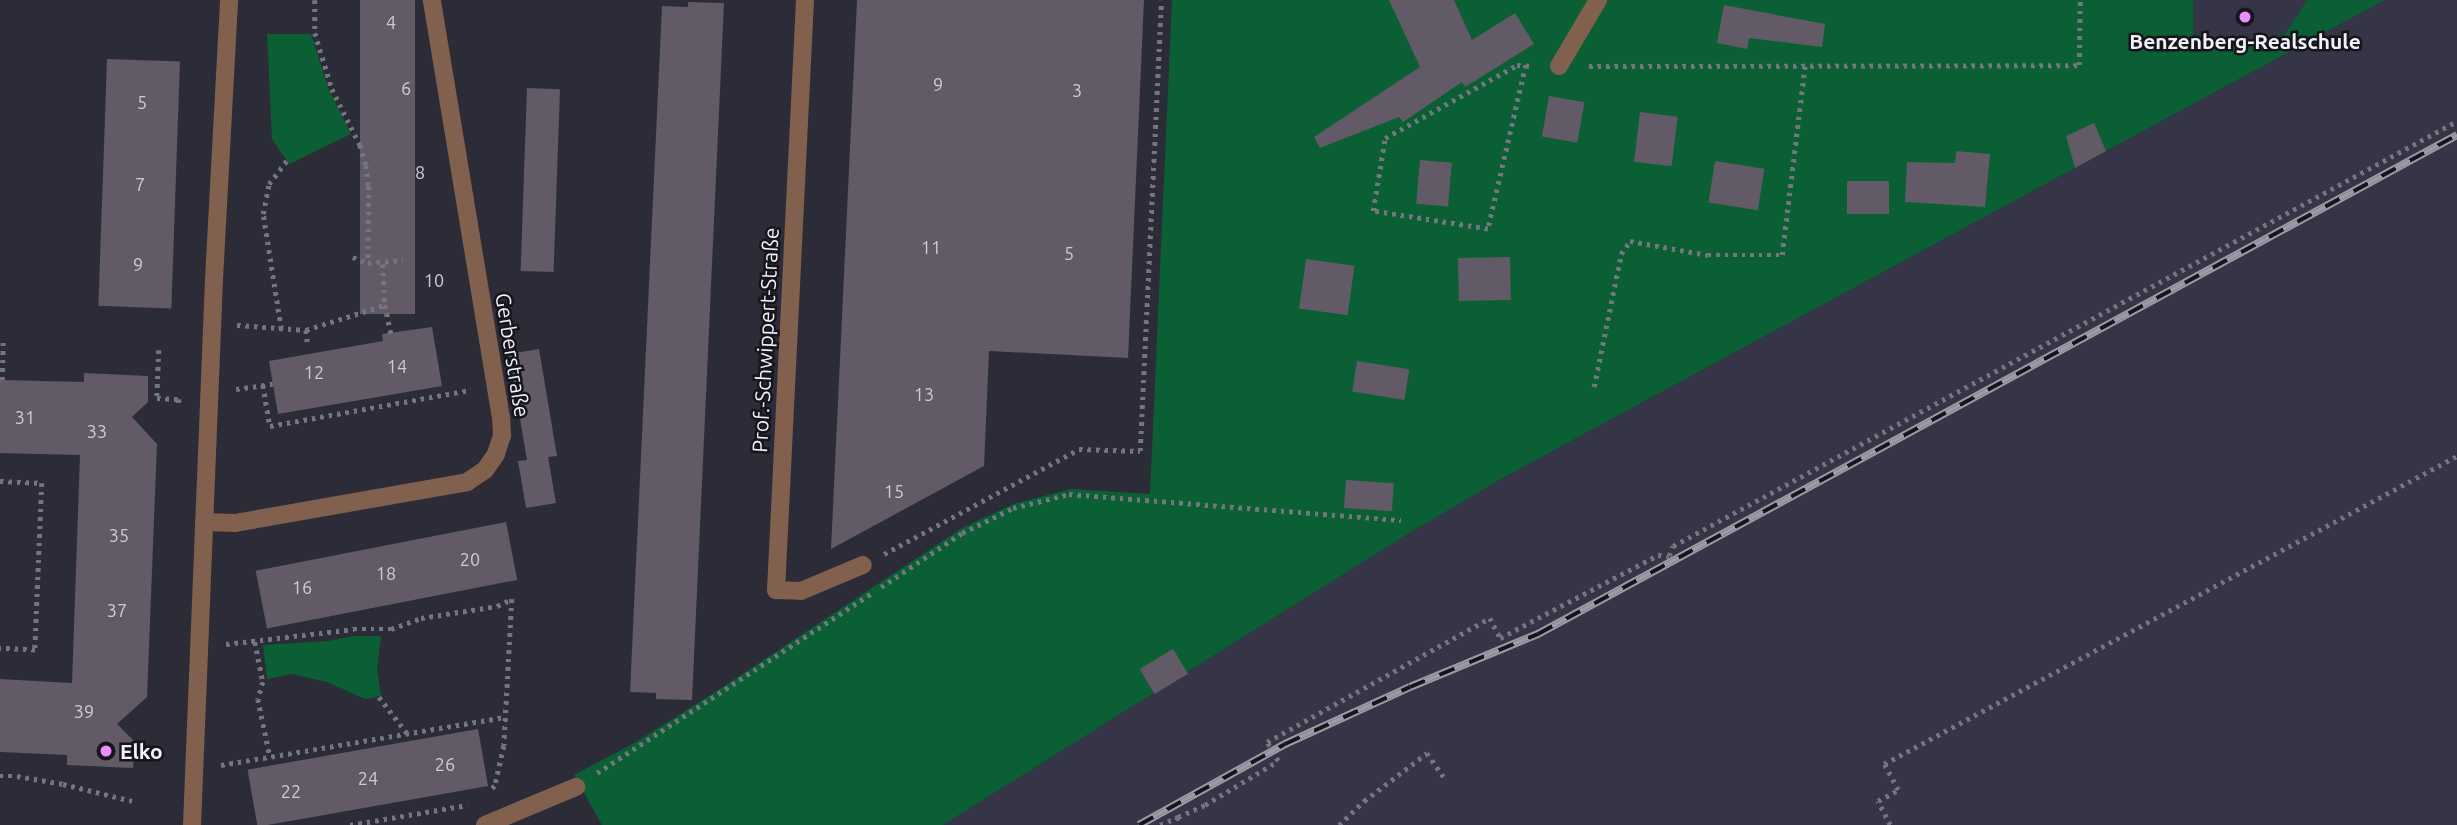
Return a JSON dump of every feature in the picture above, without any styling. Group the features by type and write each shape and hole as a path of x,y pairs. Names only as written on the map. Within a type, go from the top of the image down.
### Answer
{"street":[{"path":"192,825 212,322 229,0"},
{"name":"Gerberstraße","path":"204,522 235,523 467,482 485,470 496,454 502,435 496,386 432,0"},
{"name":"Prof.-Schwippert-Straße","path":"805,0 776,590 801,591 863,565"},
{"path":"1559,66 1598,0"},
{"path":"485,825 576,787"}],"path":[{"path":"315,0 315,33 332,89 360,145 366,164 368,263"},
{"path":"863,565 1079,449 1140,451 1161,0"},
{"path":"1526,65 1489,229 1373,211 1385,138 1517,65 1526,65 1559,66 2079,65 2080,0"},
{"path":"1594,387 1621,254 1630,241 1708,255 1782,255 1805,66"},
{"path":"1160,825 1205,805 1278,761 1267,741 1490,618 1500,638 1658,555 1669,555 1674,547 2457,121"},
{"path":"281,330 263,214 269,184 287,160"},
{"path":"353,257 368,263 383,264 402,260"},
{"path":"383,264 384,305 391,333"},
{"path":"212,322 281,330 306,330 384,305"},
{"path":"306,330 308,346"},
{"path":"2,380 3,340"},
{"path":"159,350 157,398 179,399 179,413"},
{"path":"210,388 242,390 273,384"},
{"path":"262,385 270,426 496,386"},
{"path":"1890,825 1878,801 1898,790 1884,764 2457,456"},
{"path":"0,481 41,483 35,650 0,648"},
{"path":"576,787 962,533 1013,508 1069,494 1401,520"},
{"path":"225,645 355,629 391,629 421,618 497,606 512,599 506,717 500,769 495,786 484,796"},
{"path":"255,642 263,682 258,699 270,757"},
{"path":"379,697 407,734"},
{"path":"220,765 506,717"},
{"path":"1339,825 1364,801 1427,753 1445,779"},
{"path":"0,776 63,784 132,801"},
{"path":"350,825 467,805 475,800"},
{"path":"1176,825 1178,817"}],"shaded area":[{"name":"Benzenberg-Realschule","path":"2193,0 2307,0 2286,34 2194,53"},
{"path":"2385,0 2457,0 2457,825 943,825 1406,535 1501,479"}],"green space":[{"path":"1172,0 2193,0 2194,53 2285,34 2307,0 2385,0 1501,479 1406,535 943,825 602,825 574,775 636,742 720,689 962,528 1013,504 1071,489 1150,494"},
{"path":"267,34 311,34 329,90 351,134 289,164 272,139"},
{"path":"354,636 381,636 377,669 381,696 365,699 327,682 292,674 267,679 263,645 328,641"}],"building":[{"path":"360,0 415,0 415,314 360,314"},
{"path":"857,0 1144,0 1128,358 989,351 984,466 831,549"},
{"path":"1389,0 1454,0 1472,40 1515,13 1534,44 1465,87 1462,82 1403,122 1399,117 1320,148 1314,137 1420,67"},
{"path":"688,2 724,3 692,700 656,699 656,693 630,692 662,6 688,7"},
{"path":"1724,5 1825,24 1822,47 1749,38 1747,49 1717,43"},
{"path":"107,59 180,62 171,308 98,306"},
{"path":"527,88 560,89 554,272 521,271"},
{"path":"1549,96 1584,102 1577,143 1542,136"},
{"path":"1640,112 1678,117 1672,166 1634,162"},
{"path":"2094,123 2106,151 2075,168 2066,136"},
{"path":"1956,151 1990,154 1985,207 1905,202 1907,162 1955,163"},
{"path":"1420,160 1452,163 1448,207 1416,204"},
{"path":"1715,161 1764,169 1758,210 1708,202"},
{"path":"1847,181 1889,181 1889,214 1847,214"},
{"path":"1510,257 1511,300 1459,301 1458,258"},
{"path":"1306,259 1355,266 1348,315 1299,309"},
{"path":"432,327 442,386 278,414 269,361 383,341 382,334"},
{"path":"539,349 557,456 548,457 556,503 526,508 518,461 527,460 509,354"},
{"path":"1357,361 1409,369 1404,400 1352,392"},
{"path":"84,373 148,376 148,402 132,417 157,444 147,697 117,724 135,742 133,768 67,765 67,755 0,752 0,679 72,683 80,455 0,453 0,380 84,382"},
{"path":"1346,480 1394,483 1392,511 1344,508"},
{"path":"506,522 517,580 267,629 256,571"},
{"path":"1173,649 1188,674 1155,694 1140,669"},
{"path":"478,729 488,786 257,825 248,770"}],"railway":[{"path":"1139,825 1285,744 1410,687 1538,634 2457,135"}],"place":[{"name":"Benzenberg-Realschule","path":"2245,17"},
{"name":"Elko","path":"106,751"}]}
